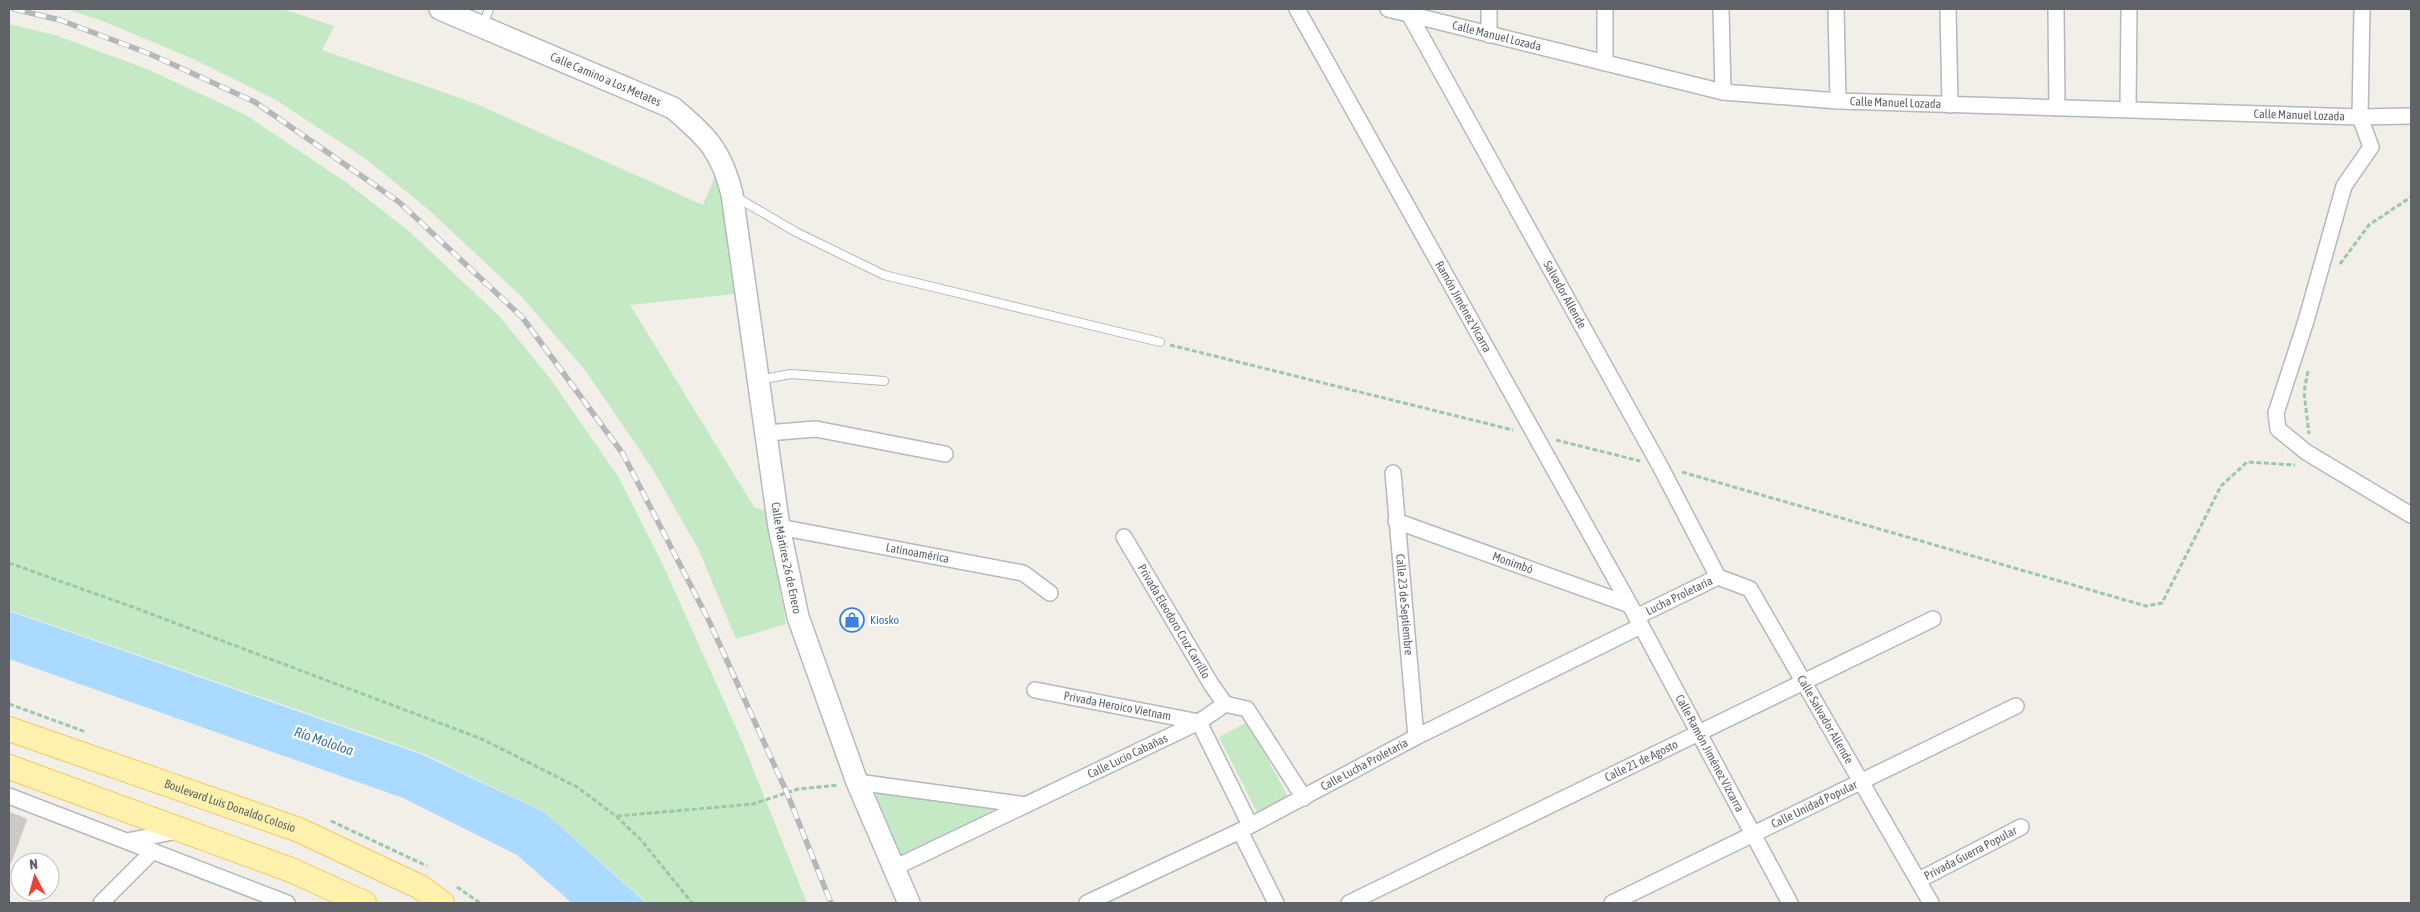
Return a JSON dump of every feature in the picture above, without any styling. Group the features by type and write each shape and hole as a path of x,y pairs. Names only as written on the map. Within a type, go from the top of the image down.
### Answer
{"main road":[{"name":"Boulevard Luis Donaldo Colosio","path":"9,729 300,830 420,887 442,903"},
{"path":"9,767 291,870 364,903"}],"street":[{"name":"Calle Camino a Los Metates","path":"440,9 486,18 673,108 696,127 718,152 732,194"},
{"name":"Ramón Jiménez Vicarra","path":"1297,9 1636,616"},
{"name":"Calle Manuel Lozada","path":"1388,9 1723,92 1838,101 1950,105 2128,108 2360,117 2411,116"},
{"path":"1489,9 1489,35"},
{"path":"1605,9 1605,63"},
{"path":"1722,9 1723,92"},
{"path":"1836,9 1838,101"},
{"path":"1948,9 1950,105"},
{"path":"2056,9 2057,108"},
{"path":"2128,108 2129,9"},
{"path":"2362,9 2360,117 2371,147 2344,186 2276,413 2278,429 2306,452 2411,515"},
{"name":"Salvador Allende","path":"1409,14 1660,466 1718,578"},
{"name":"Calle Mártires 26 de Enero","path":"732,194 779,527 798,618 857,782 909,903"},
{"path":"766,433 816,429 944,454"},
{"name":"Calle 23 de Septiembre","path":"1393,473 1416,737"},
{"name":"Monimbó","path":"1396,521 1636,616"},
{"name":"Latinoamérica","path":"779,527 1023,573 1050,594"},
{"name":"Privada Eleodoro Cruz Carrillo","path":"1124,537 1211,684 1225,704"},
{"name":"Lucha Proletaría","path":"1636,616 1718,578 1750,589"},
{"name":"Calle Salvador Allende","path":"1750,589 1931,903"},
{"name":"Calle Ramón Jiménez Vizcarra","path":"1636,616 1790,903"},
{"name":"Calle Lucha Proletaria","path":"1087,903 1304,798 1636,616"},
{"name":"Calle 21 de Agosto","path":"1349,903 1804,680 1933,619"},
{"name":"Privada Heroico Vietnam","path":"1035,690 1199,722"},
{"path":"1225,704 1247,709 1304,798"},
{"name":"Calle Lucio Cabañas","path":"894,868 1199,722 1225,704"},
{"name":"Calle Unidad Popular","path":"1612,903 2016,706"},
{"path":"1199,722 1276,903"},
{"path":"857,782 1026,805"},
{"path":"9,796 153,851 256,898 287,903"},
{"name":"Privada Guerra Popular","path":"1918,880 2021,827"},
{"path":"126,841 185,830"},
{"path":"101,903 153,851"}],"lane":[{"path":"732,194 796,232 884,275 1160,342"},
{"path":"759,380 791,374 884,381"}],"path":[{"path":"2339,265 2369,225 2411,197"},
{"path":"1160,342 1660,466 2146,606 2162,603 2221,486 2247,462 2278,462 2301,466 2309,441 2304,392 2310,364"},
{"path":"9,564 148,613 482,739 577,786 616,816 641,840 692,903"},
{"path":"616,816 754,804 798,789 857,782"}],"green space":[{"path":"65,9 282,9 334,26 322,50 474,103 703,205 718,170 728,220 734,294 630,305 754,507 766,511 786,624 736,639 699,550 652,468 585,370 522,297 429,210 366,159 276,100 191,58 100,20"},
{"path":"9,24 55,35 147,69 246,115 347,183 410,232 499,316 552,381 619,478 663,565 741,739 807,903 647,903 544,812 422,753 9,610"},
{"path":"1248,722 1288,797 1257,812 1219,737"},
{"path":"857,782 1026,805 894,868"}],"water":[{"name":"Río Mololoa","path":"9,611 421,754 544,812 646,903 572,903 517,855 403,798 9,659"}],"building":[{"path":"9,812 27,819 15,852 10,852 9,863"}],"railway":[{"path":"14,9 60,20 150,54 255,102 399,202 522,317 623,454 709,621 787,793 831,903"}],"place":[{"name":"Kiosko","path":"852,620"}]}
